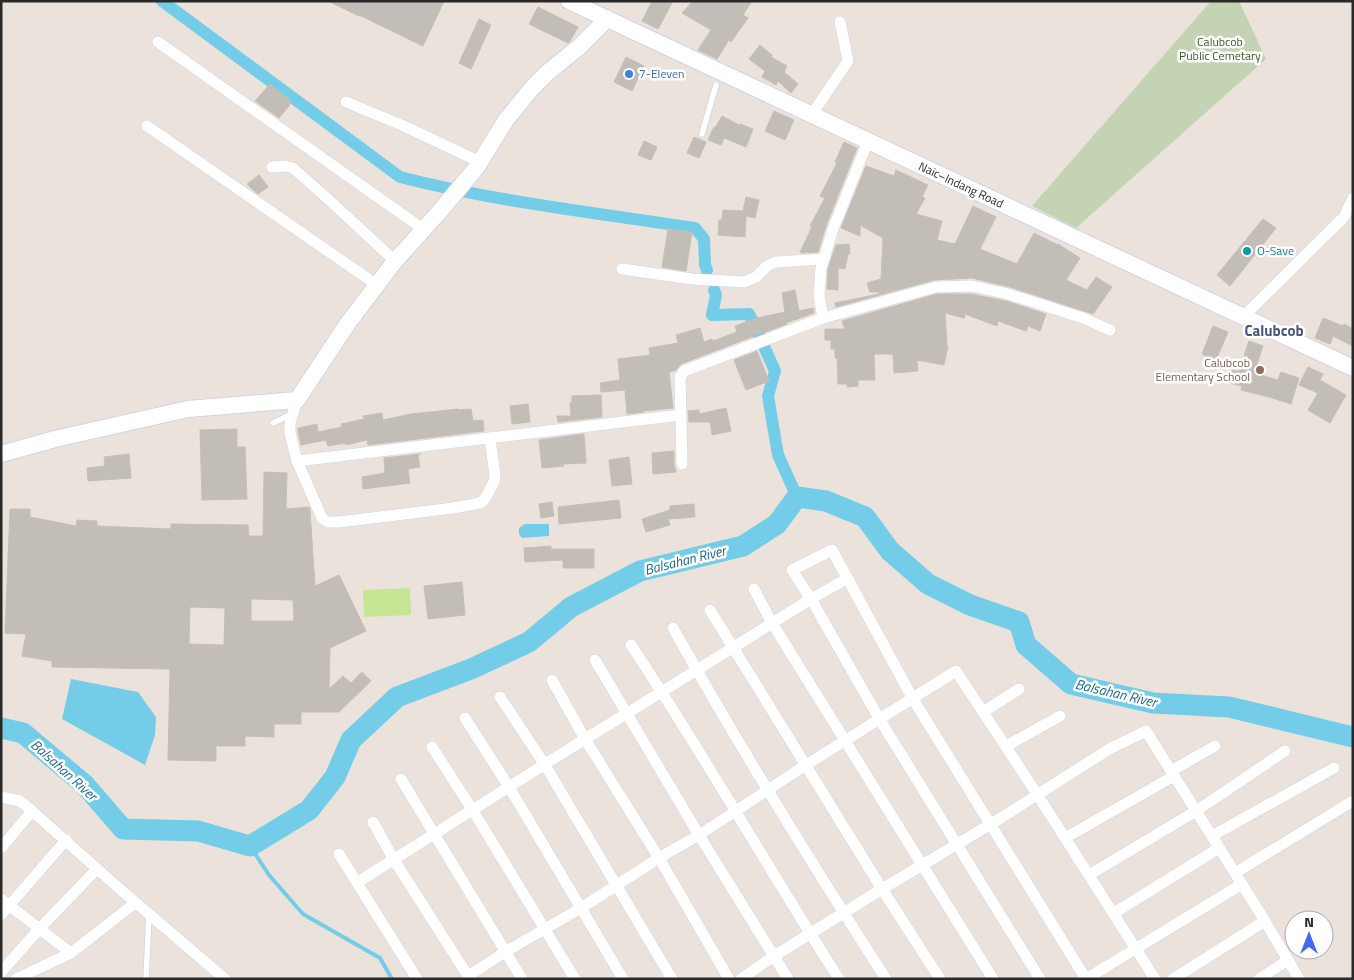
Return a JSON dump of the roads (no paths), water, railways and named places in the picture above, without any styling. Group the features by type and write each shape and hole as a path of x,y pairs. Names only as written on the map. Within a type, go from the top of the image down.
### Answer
{"main road":[{"name":"Naic–Indang Road","path":"570,1 719,80 812,114 1353,368"},
{"path":"1,454 56,439 188,409 210,406 294,407 348,323 395,261 440,211 478,164 506,120 532,88 580,47 607,19"}],"street":[{"path":"812,114 848,61 840,22"},
{"path":"158,42 423,229"},
{"path":"346,102 404,126 478,164"},
{"path":"147,126 377,285"},
{"path":"823,318 819,296 821,268 833,229 868,141"},
{"path":"272,167 284,166 293,168 395,261"},
{"path":"1243,317 1344,217 1353,198"},
{"path":"622,269 692,278 745,282 756,277 767,266 776,262 824,259"},
{"path":"682,464 680,377 684,371 823,318 936,287 972,286 1008,294 1083,318 1110,330"},
{"path":"294,407 290,433 297,460 322,518 328,522 453,508 480,503 484,500 494,482 495,476 490,438"},
{"path":"297,460 680,415"},
{"path":"1040,979 880,720 811,599 792,570 832,550 913,699 1086,979 1242,884"},
{"path":"358,882 472,809 848,578"},
{"path":"754,589 772,623 993,979"},
{"path":"710,610 882,889 940,979"},
{"path":"673,628 768,791 886,979"},
{"path":"631,645 663,692 839,979"},
{"path":"595,660 699,835 788,979"},
{"path":"373,822 394,860 469,977 505,952 581,908 699,835 956,671 1155,979"},
{"path":"552,680 585,739 659,858 729,979"},
{"path":"983,712 1019,689"},
{"path":"500,697 545,765 672,979"},
{"path":"1006,746 1060,716"},
{"path":"465,718 509,787 623,979"},
{"path":"741,979 774,956 991,824 1111,748 1146,731 1284,953"},
{"path":"1065,838 1173,774 1215,746"},
{"path":"432,747 472,809 575,979"},
{"path":"1089,875 1196,811 1285,751"},
{"path":"1212,836 1334,768"},
{"path":"401,779 522,979"},
{"path":"1,797 20,801 135,903 225,979"},
{"path":"1235,872 1353,801"},
{"path":"1,848 32,811"},
{"path":"1,915 6,902 66,840"},
{"path":"1114,913 1219,848"},
{"path":"340,854 417,979"},
{"path":"1,972 97,869"},
{"path":"6,902 71,953"},
{"path":"16,979 71,953 135,903"},
{"path":"1173,979 1265,921"},
{"path":"1259,979 1288,960 1299,979"}],"lane":[{"path":"702,134 719,80"},
{"path":"273,423 294,407"},
{"path":"146,979 149,914"}],"water":[{"path":"525,524 549,524 549,536 522,538 519,534 519,528"},
{"path":"71,679 138,692 156,717 155,735 145,765 62,719"}],"waterway":[{"path":"162,1 400,177 510,200 695,228 704,239 705,265 707,270"},
{"path":"714,290 716,295 712,315 749,314 775,371 768,396 778,455 797,497"},
{"name":"Balsahan River","path":"1,728 23,733 85,785 123,829 198,831 250,846 309,810 335,777 351,740 397,697 471,669 529,642 571,607 640,571 743,546 777,524 797,497 826,501 865,517 890,551 928,584 970,605 1019,622 1026,645 1071,684 1153,703 1229,707 1353,737"},
{"path":"250,846 269,875 303,914 380,958 392,979"}],"place":[{"name":"7-Eleven","path":"629,74"},
{"name":"O-Save","path":"1247,251"},
{"name":"Calubcob Elementary School","path":"1260,370"}],"district":[{"name":"Calubcob","path":"1274,331"}],"park label":[{"name":"Calubcob Public Cemetary","path":"1220,49"}]}
